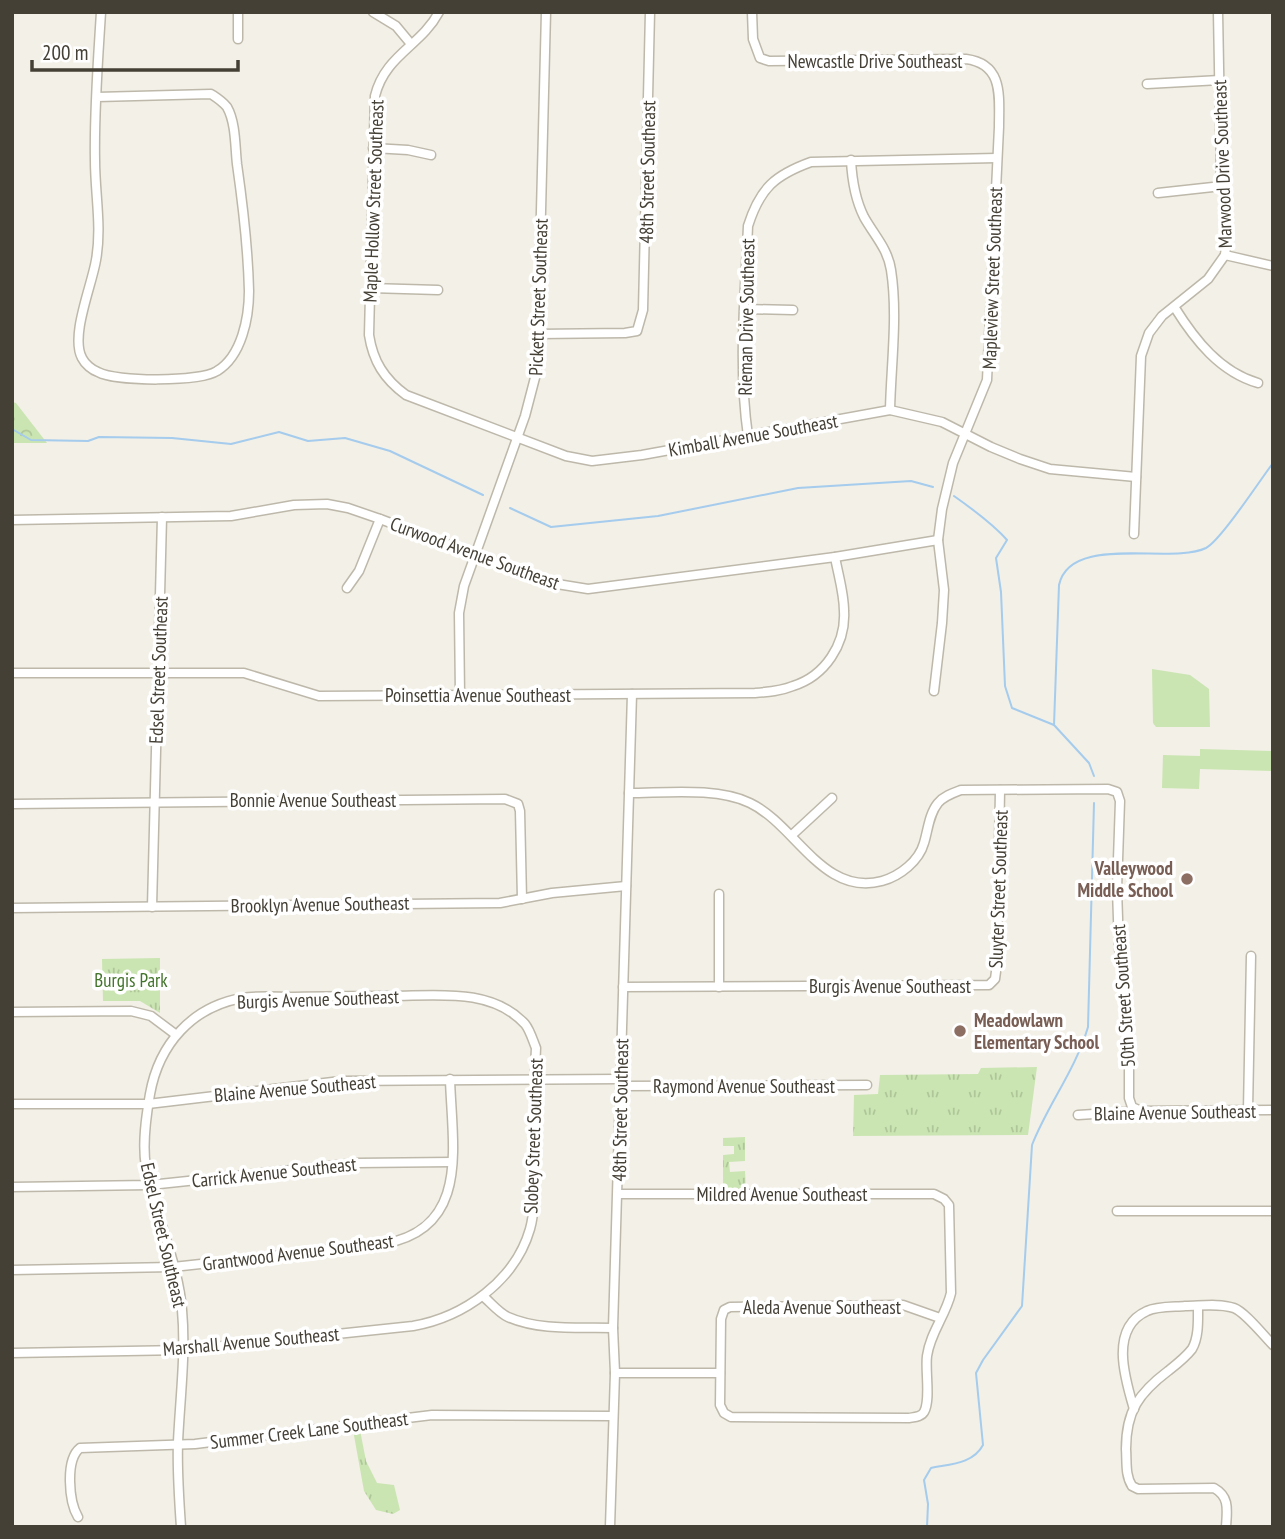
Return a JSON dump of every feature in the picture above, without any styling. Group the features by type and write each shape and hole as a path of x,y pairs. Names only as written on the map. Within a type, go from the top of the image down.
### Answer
{"street":[{"path":"97,97 211,94 220,99 228,109 247,246 249,295 239,345 218,371 185,379 122,378 100,374 81,357 81,320 97,259 99,238 94,144 101,12"},
{"path":"238,12 238,39"},
{"path":"373,12 396,26 411,44"},
{"name":"Maple Hollow Street Southeast","path":"380,369 369,335 375,96 390,64 428,29 439,12"},
{"name":"Pickett Street Southeast","path":"460,695 459,613 464,586 518,438 534,385 538,334 546,12"},
{"name":"48th Street Southeast","path":"538,334 637,331 643,310 650,12"},
{"name":"Newcastle Drive Southeast","path":"752,12 753,39 760,58 785,62 966,59 977,60 989,68"},
{"name":"Marwood Drive Southeast","path":"1134,534 1142,356 1149,333 1162,316 1208,279 1225,256 1228,228 1222,186 1218,12"},
{"name":"Mapleview Street Southeast","path":"934,691 944,590 938,540 947,486 953,463 988,380 999,96 996,79 989,68"},
{"path":"1147,84 1220,80"},
{"path":"373,148 408,150 431,155"},
{"name":"Rieman Drive Southeast","path":"748,436 744,409 748,226 755,204 768,186 786,171 811,162 997,158"},
{"path":"851,160 852,182 864,217 884,246 891,269 893,314 890,410"},
{"path":"1158,194 1222,186"},
{"path":"1225,256 1273,266"},
{"path":"370,288 438,290"},
{"path":"1175,308 1190,331 1212,356 1246,379 1258,383"},
{"path":"745,309 793,310"},
{"name":"Kimball Avenue Southeast","path":"380,369 393,386 414,399 566,456 592,461 642,455 890,410 943,422 1020,459 1050,469 1136,477"},
{"name":"Curwood Avenue Southeast","path":"12,520 231,516 310,503 348,508 551,583 588,589 835,557 938,540"},
{"name":"Edsel Street Southeast","path":"152,907 162,517"},
{"path":"347,588 359,571 380,519"},
{"name":"Poinsettia Avenue Southeast","path":"12,673 244,673 257,675 307,694 319,695 755,693 796,686 818,671 838,648 844,608 835,557"},
{"name":"48th Street Southeast","path":"610,1527 613,1328 632,694"},
{"name":"50th Street Southeast","path":"1000,790 1108,789 1117,792 1120,801 1117,890 1119,948 1129,1026 1129,1098 1132,1107 1141,1111"},
{"path":"629,793 730,796 751,803 792,835 830,873 852,883 882,881 911,865 923,847 930,818 937,804 946,796 961,790 1000,790"},
{"name":"Sluyter Street Southeast","path":"989,985 995,979 997,964 1000,790"},
{"path":"792,835 832,798"},
{"name":"Bonnie Avenue Southeast","path":"12,804 513,801 518,804 520,811 522,899"},
{"name":"Brooklyn Avenue Southeast","path":"12,908 499,903 552,893 626,886"},
{"path":"719,894 719,988"},
{"path":"1248,1110 1251,956"},
{"name":"Burgis Avenue Southeast","path":"623,987 989,985"},
{"name":"Burgis Avenue Southeast","path":"175,1034 212,1007 243,998 483,998 511,1013"},
{"path":"12,1012 131,1011 150,1016 175,1034"},
{"name":"Slobey Street Southeast","path":"511,1013 527,1026 536,1048 534,1201 530,1226"},
{"name":"Edsel Street Southeast","path":"175,1034 157,1067 148,1104 145,1144 150,1185 182,1309 184,1350 178,1445 181,1527"},
{"name":"Grantwood Avenue Southeast","path":"12,1270 173,1267 400,1241 426,1227 447,1200 452,1162 450,1079"},
{"name":"Blaine Avenue Southeast","path":"12,1104 148,1104 341,1081 535,1079 621,1083"},
{"name":"Raymond Avenue Southeast","path":"621,1083 867,1085"},
{"name":"Blaine Avenue Southeast","path":"1078,1115 1141,1111 1273,1110"},
{"name":"Carrick Avenue Southeast","path":"12,1187 150,1185 356,1163 452,1162"},
{"name":"Mildred Avenue Southeast","path":"619,1194 934,1194 949,1205 950,1217 951,1293 948,1307 940,1318"},
{"path":"1117,1211 1273,1211"},
{"name":"Marshall Avenue Southeast","path":"12,1353 184,1350 434,1322 456,1313 483,1296 502,1278 522,1249 530,1226"},
{"path":"483,1296 506,1317 525,1322 613,1328"},
{"name":"Aleda Avenue Southeast","path":"720,1373 721,1319 724,1310 730,1307 903,1305 940,1318"},
{"path":"1134,1409 1123,1369 1123,1350 1126,1333 1134,1321 1148,1310 1198,1306 1236,1308 1273,1345"},
{"path":"1198,1306 1194,1346 1185,1357 1142,1393 1129,1418 1126,1437 1127,1474 1132,1486 1147,1490 1214,1488 1223,1493 1227,1503 1227,1527"},
{"path":"614,1373 720,1373 720,1405 724,1413 731,1418 909,1418 923,1413 926,1403 927,1354 940,1318"},
{"name":"Summer Creek Lane Southeast","path":"78,1517 72,1506 71,1469 73,1455 80,1448 178,1445 432,1415 613,1416"}],"green space":[{"path":"12,402 16,403 47,443 12,443"},
{"path":"1152,669 1190,675 1209,689 1210,727 1156,727 1153,723"},
{"path":"1200,749 1273,751 1273,771 1200,769 1199,789 1162,788 1163,755 1200,756"},
{"name":"Burgis Park","path":"160,958 160,1013 140,1001 103,1001 102,959"},
{"path":"1037,1067 1028,1135 853,1136 854,1095 878,1094 880,1075 978,1074 981,1068"},
{"path":"745,1137 745,1161 729,1162 730,1172 745,1171 746,1191 723,1190 723,1155 734,1154 734,1146 723,1146 723,1138"},
{"path":"353,1430 360,1430 366,1461 377,1483 394,1485 400,1510 393,1514 376,1510 364,1491"}],"waterway":[{"path":"12,429 31,440 172,438 231,444 279,432 308,441 345,438 390,451 483,495"},
{"path":"1054,725 1059,585 1067,569 1082,560 1101,555 1170,554 1206,548 1230,522 1273,463"},
{"path":"510,508 551,527 658,516 798,488 911,481 933,487"},
{"path":"954,496 989,522 1007,540 996,558 1001,592 1005,686 1012,708 1054,725 1089,763 1094,776"},
{"path":"927,1527 928,1504 924,1480 931,1468 967,1460 983,1445 976,1373 1022,1306 1032,1145 1076,1058 1088,1027 1094,803"}],"place":[{"name":"Valleywood Middle School","path":"1187,879"},
{"name":"Meadowlawn Elementary School","path":"960,1031"}]}
